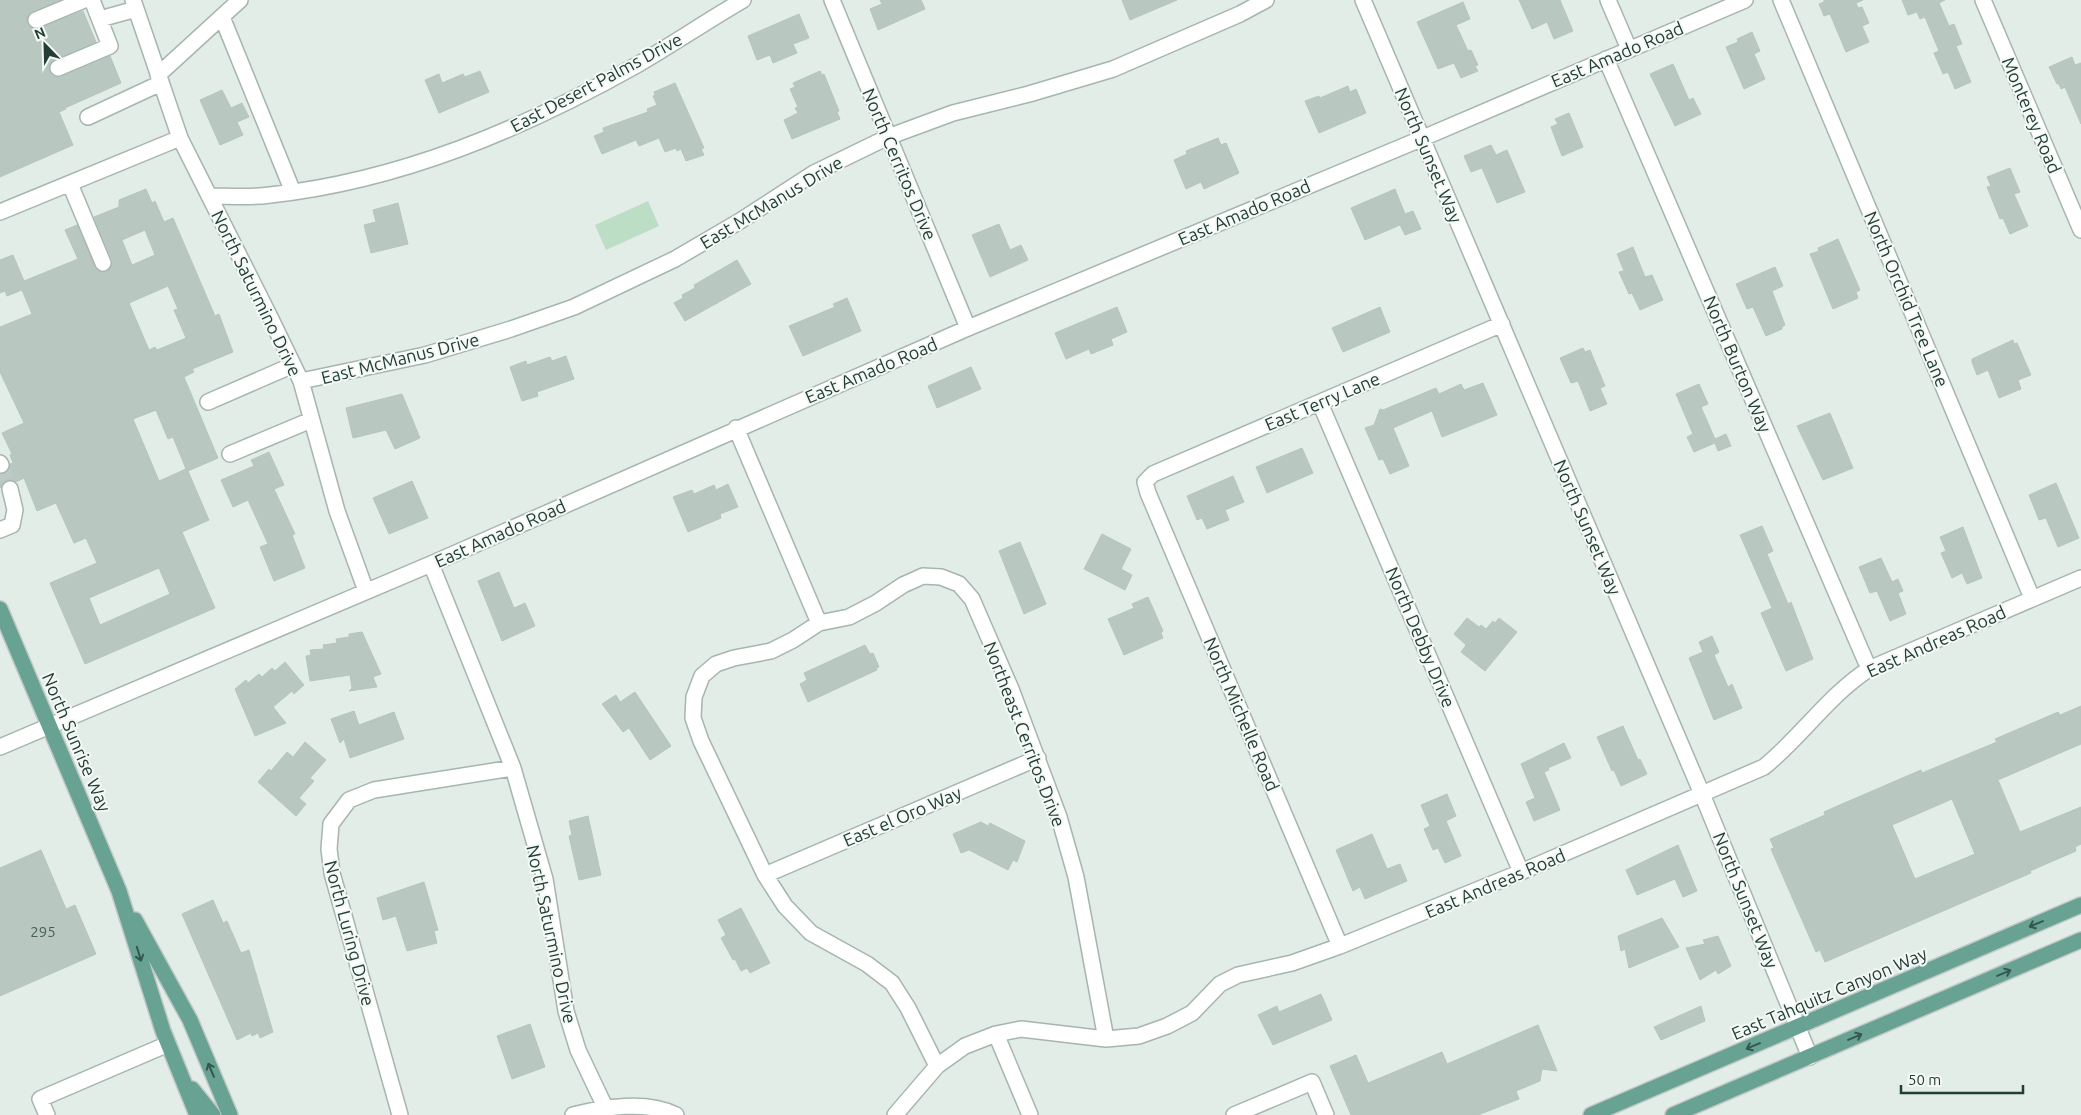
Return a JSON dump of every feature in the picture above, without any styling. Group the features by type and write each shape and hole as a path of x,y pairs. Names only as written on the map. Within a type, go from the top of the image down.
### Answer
{"main road":[{"name":"North Sunrise Way","path":"0,609 119,890 168,1044 198,1115"},
{"name":"North Sunrise Way","path":"119,890 190,1020 230,1115"},
{"name":"East Tahquitz Canyon Way","path":"1591,1115 2081,905"},
{"path":"1673,1115 2081,940"},
{"path":"182,1079 213,1115"}],"street":[{"path":"36,20 84,0"},
{"path":"58,68 110,46 92,0"},
{"path":"88,117 159,79 240,0"},
{"name":"East Desert Palms Drive","path":"209,196 268,196 348,184 453,152 548,111 637,64 743,0"},
{"name":"North Cerritos Drive","path":"832,0 968,328"},
{"name":"East McManus Drive","path":"300,382 424,355 511,329 574,307 675,259 740,221 814,173 888,137 953,113 1030,94 1113,69 1240,14 1266,0"},
{"name":"North Sunset Way","path":"1362,0 1423,138 1702,794 1810,1057"},
{"path":"1608,0 1629,49"},
{"name":"East Amado Road","path":"0,747 431,564 736,428 968,328 1423,138 1745,0"},
{"name":"North Orchid Tree Lane","path":"1781,0 2032,598"},
{"name":"Monterey Road","path":"1983,0 2081,230"},
{"path":"100,19 135,4"},
{"name":"North Saturmino Drive","path":"135,4 180,138 300,382 337,510 366,590"},
{"path":"222,17 293,192"},
{"name":"North Burton Way","path":"1606,59 1869,669"},
{"path":"0,212 180,138"},
{"path":"70,184 103,263"},
{"name":"East Terry Lane","path":"1145,482 1152,474 1502,324"},
{"path":"208,402 293,365"},
{"name":"North Debby Drive","path":"1320,402 1521,872"},
{"path":"230,454 311,420"},
{"path":"736,428 819,623 794,640 771,651 734,658 716,664 702,676 694,697 694,718 701,741 766,875 786,906 811,933 867,964 892,983 908,1008 937,1066"},
{"name":"North Michelle Road","path":"1145,482 1340,946"},
{"path":"0,530 12,525 16,510 10,489"},
{"name":"North Saturmino Drive","path":"431,564 513,768 545,880 566,1011 578,1050 605,1107"},
{"name":"Northeast Cerritos Drive","path":"819,623 849,617 876,604 903,585 923,576 941,577 959,584 972,599 1011,689 1038,758 1058,817 1076,877 1106,1039"},
{"name":"East Andreas Road","path":"895,1115 937,1066 966,1046 996,1034 1021,1029 1106,1039 1139,1036 1167,1026 1192,1013 1220,984 1238,975 1292,963 1340,946 1521,872 1764,767 1786,749 1851,680 1869,669 2081,578"},
{"name":"East el Oro Way","path":"766,875 1038,758"},
{"name":"North Luring Drive","path":"400,1115 332,873 329,849 331,824 348,800 374,790 513,768"},
{"path":"996,1034 1030,1115"},
{"path":"47,1115 40,1099 168,1044"},
{"path":"1234,1115 1312,1082 1326,1115"},
{"path":"573,1115 605,1107 643,1107 676,1115"}],"green space":[{"path":"648,201 659,226 606,250 595,225"}],"building":[{"path":"0,0 60,0 29,14 27,23 35,29 83,11 96,42 54,60 49,66 50,72 53,76 61,77 110,56 121,83 59,112 73,145 0,177"},
{"path":"880,0 921,0 925,9 878,30 870,9 882,4"},
{"path":"1122,0 1177,0 1130,20"},
{"path":"1519,0 1560,0 1573,31 1554,39 1547,22 1532,29"},
{"path":"1824,0 1863,0 1856,3 1858,8 1862,7 1869,23 1862,26 1869,42 1846,52 1830,14 1824,16 1819,4 1824,2"},
{"path":"1902,0 1945,0 1939,3 1949,26 1954,24 1962,44 1956,46 1971,82 1955,89 1948,72 1943,74 1934,53 1939,51 1925,17 1920,19 1917,12 1908,15"},
{"path":"1463,2 1470,19 1456,25 1468,51 1471,50 1478,65 1475,66 1478,71 1461,78 1454,63 1438,69 1417,22"},
{"path":"799,14 809,38 793,44 797,53 773,63 770,55 757,60 748,36"},
{"path":"1752,32 1760,51 1754,54 1765,79 1744,89 1726,47 1738,42 1737,39"},
{"path":"2072,57 2075,65 2081,63 2081,124 2065,87 2061,89 2059,84 2057,84 2049,67"},
{"path":"1673,64 1689,100 1693,98 1701,114 1675,126 1650,74"},
{"path":"480,71 489,92 439,113 425,80 439,74 442,83 463,74 465,77"},
{"path":"820,71 822,75 824,74 839,111 837,112 840,119 792,139 784,120 798,113 795,108 798,107 790,89 795,87 793,83"},
{"path":"675,83 704,148 701,149 704,155 686,161 681,149 677,151 676,148 665,152 659,138 639,146 636,140 602,154 594,136 604,132 603,128 648,112 647,109 657,105 653,96 655,95 654,92"},
{"path":"1348,86 1350,92 1356,89 1366,113 1319,133 1305,101 1319,96 1320,98"},
{"path":"222,90 231,108 242,103 249,117 237,122 243,135 220,145 200,100"},
{"path":"1569,113 1583,147 1562,156 1551,127 1558,124 1555,119"},
{"path":"1218,138 1221,145 1226,143 1239,173 1204,189 1201,182 1186,189 1174,160 1187,154 1186,151"},
{"path":"1491,145 1496,155 1507,150 1525,192 1497,203 1482,168 1471,172 1464,156"},
{"path":"2010,168 2020,192 2014,194 2028,226 2010,234 2003,218 2000,219 1987,187 1991,186 1987,177"},
{"path":"146,189 152,203 155,201 164,222 173,218 215,316 219,314 233,352 192,369 194,372 184,377 218,458 188,471 209,520 182,532 215,608 85,664 50,583 97,563 86,538 74,543 56,503 37,511 24,478 16,482 7,480 0,488 0,474 6,473 9,470 10,464 13,463 10,455 12,454 2,433 24,423 0,372 0,327 32,314 22,290 7,296 5,291 0,293 0,260 13,255 24,281 78,259 65,230 77,225 95,267 101,272 107,271 112,265 112,260 94,217 119,207 119,200","holes":["145,230 155,255 132,265 122,240","168,286 178,309 174,310 186,338 157,350 155,347 149,350 129,303","156,410 168,439 173,437 186,469 159,481 133,419","159,568 170,594 100,625 89,598"]},
{"path":"1395,189 1405,214 1413,211 1421,229 1405,235 1400,225 1365,240 1351,208"},
{"path":"398,203 408,244 371,253 364,225 376,222 373,210"},
{"path":"999,224 1010,250 1021,245 1028,260 990,277 972,235"},
{"path":"1838,239 1860,290 1856,292 1858,298 1833,309 1810,254 1819,251 1818,248"},
{"path":"1633,247 1645,277 1652,275 1663,300 1640,310 1632,293 1629,294 1619,272 1624,271 1617,254"},
{"path":"737,260 751,284 685,321 674,303 683,298 682,295 695,288 694,285"},
{"path":"1775,267 1783,286 1772,291 1785,325 1782,329 1766,336 1753,307 1747,309 1736,284"},
{"path":"847,298 861,331 803,356 789,326 835,307 833,304"},
{"path":"1117,307 1127,332 1111,339 1113,345 1091,354 1089,349 1066,359 1055,333"},
{"path":"1380,307 1390,332 1343,352 1332,328"},
{"path":"2013,340 2014,344 2017,343 2031,375 2018,380 2021,389 1999,398 1988,370 1977,375 1972,359"},
{"path":"1583,348 1585,352 1590,350 1605,386 1600,388 1607,404 1590,411 1578,381 1571,383 1560,358"},
{"path":"566,356 574,379 537,392 538,396 522,401 510,367 526,361 527,365 550,357 552,361"},
{"path":"971,367 981,389 937,408 928,386"},
{"path":"1483,383 1497,415 1442,437 1432,411 1393,428 1409,466 1390,474 1383,459 1379,460 1365,428 1374,425 1380,409 1383,410 1436,388 1439,394 1461,384 1464,390"},
{"path":"1699,384 1708,404 1701,407 1715,439 1726,434 1731,446 1718,451 1715,443 1694,452 1687,437 1693,434 1676,394"},
{"path":"402,394 420,438 395,449 386,430 353,438 346,408"},
{"path":"1830,413 1853,468 1823,480 1797,426"},
{"path":"1302,448 1313,473 1267,493 1256,467"},
{"path":"269,452 284,485 274,489 295,534 292,535 305,568 274,581 260,547 268,544 248,500 233,507 221,480 254,466 251,460"},
{"path":"1233,476 1244,502 1225,510 1229,520 1207,529 1202,518 1197,520 1187,496"},
{"path":"412,481 428,518 389,534 373,498"},
{"path":"2056,483 2079,538 2058,547 2046,518 2039,520 2029,495"},
{"path":"728,484 738,507 720,514 721,518 688,532 673,497 692,490 694,494 714,485 716,490"},
{"path":"1762,526 1773,551 1767,554 1788,604 1791,602 1813,659 1786,671 1761,613 1772,608 1740,535"},
{"path":"1963,527 1982,578 1967,584 1962,573 1952,578 1941,553 1946,551 1940,537"},
{"path":"1102,534 1131,549 1121,569 1132,575 1125,590 1084,569"},
{"path":"1020,542 1046,604 1024,614 999,551"},
{"path":"1881,558 1892,582 1898,579 1903,591 1898,593 1906,614 1890,621 1877,591 1870,593 1859,567"},
{"path":"499,572 514,608 525,603 535,626 502,641 478,581"},
{"path":"1148,597 1163,631 1161,633 1163,638 1124,655 1108,619 1134,608 1132,604"},
{"path":"1467,618 1479,627 1481,625 1486,629 1493,621 1495,623 1499,618 1517,632 1485,671 1461,652 1466,645 1454,634"},
{"path":"362,632 381,674 373,677 377,687 349,691 352,688 350,675 310,681 306,656 311,655 310,650 324,649 323,645 337,643 336,639"},
{"path":"1712,636 1719,652 1714,655 1728,687 1732,684 1742,708 1714,720 1689,658 1703,652 1699,642"},
{"path":"865,645 870,654 873,653 879,667 876,668 877,670 808,702 800,684 807,680 804,673"},
{"path":"285,662 304,685 294,694 292,691 273,707 286,723 255,736 235,689 246,680 248,683 259,674 262,677 272,668 275,671"},
{"path":"635,692 671,746 650,760 629,728 623,732 602,704 616,695 620,702"},
{"path":"2081,706 2081,744 1998,780 2020,832 2081,807 2081,844 2075,847 2076,851 2030,871 2031,873 1825,962 1820,950 1816,952 1771,849 1774,848 1770,839 1825,815 1824,812 1921,770 1922,773 1997,742 1995,739 2058,712 2060,715","holes":["1952,799 1975,854 1915,879 1892,825"]},
{"path":"354,711 359,725 394,712 404,739 350,758 344,739 340,743 331,719"},
{"path":"1623,726 1638,760 1640,759 1647,774 1621,786 1597,737"},
{"path":"305,742 326,760 310,778 314,781 299,798 306,804 296,816 258,782 269,769 271,771 287,752 293,757"},
{"path":"1564,743 1571,758 1548,768 1549,770 1544,772 1560,810 1534,821 1526,802 1535,798 1521,764"},
{"path":"1447,794 1456,816 1446,821 1461,856 1445,863 1438,848 1433,850 1424,829 1430,826 1421,805"},
{"path":"588,816 601,875 579,880 569,836 572,835 569,821"},
{"path":"981,822 988,826 990,823 1025,841 1017,862 1013,860 1008,870 969,850 961,853 953,834"},
{"path":"1372,834 1387,869 1400,864 1407,881 1365,899 1360,887 1353,891 1336,850"},
{"path":"1678,845 1697,891 1683,897 1675,879 1637,895 1626,870"},
{"path":"41,850 66,909 75,905 96,954 0,996 0,868"},
{"path":"424,882 438,930 434,931 437,943 407,951 396,916 383,920 377,898"},
{"path":"213,900 223,923 227,921 241,953 249,950 273,1032 260,1038 258,1033 252,1036 251,1033 237,1040 182,914"},
{"path":"741,908 770,963 750,973 747,968 741,971 735,959 733,960 721,938 726,935 718,920"},
{"path":"1662,918 1679,947 1629,968 1625,949 1621,951 1618,936"},
{"path":"1718,936 1731,966 1718,974 1716,970 1700,980 1686,948 1705,944 1703,940"},
{"path":"1321,994 1332,1020 1273,1045 1258,1015 1277,1006 1279,1012"},
{"path":"1701,1006 1705,1021 1661,1040 1654,1027"},
{"path":"530,1024 545,1067 512,1079 497,1036"},
{"path":"1538,1025 1557,1071 1542,1069 1540,1081 1516,1091 1519,1099 1478,1115 1351,1115 1330,1066 1356,1055 1368,1083 1442,1052 1447,1064"}],"tunnel":[{"path":"1,465 10,489"}]}
